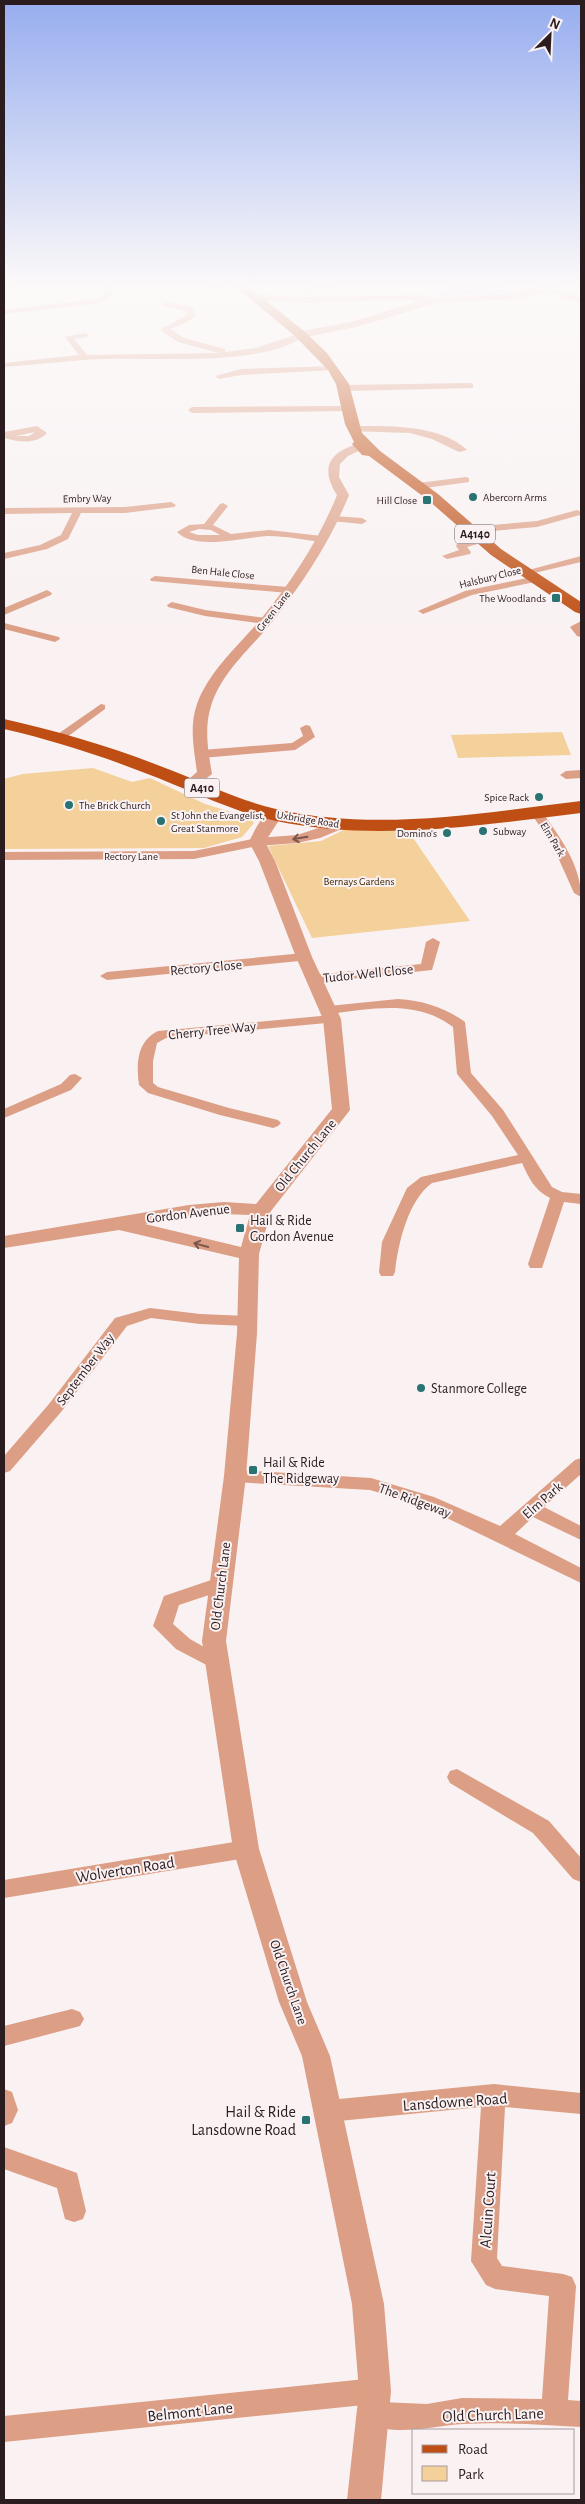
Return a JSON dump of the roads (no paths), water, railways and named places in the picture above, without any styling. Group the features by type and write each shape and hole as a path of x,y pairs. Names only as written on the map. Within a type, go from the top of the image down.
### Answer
{"main road":[{"name":"A4140","path":"347,400 353,429 365,447 418,486 482,540 531,576 581,609"},
{"name":"Uxbridge Road","path":"4,724 59,738 129,761 275,814 340,825 404,826 536,812"},
{"name":"A410","path":"536,812 581,807"}],"street":[{"path":"192,410 348,409"},
{"path":"353,429 386,428 418,431 442,438 462,450"},
{"name":"Green Lane","path":"190,784 205,774 200,716 215,682 266,621 289,590 334,519 343,495 332,470 336,458 347,451 365,447"},
{"path":"418,486 466,480"},
{"name":"Embry Way","path":"4,511 77,512 125,510 171,505"},
{"path":"206,528 223,506"},
{"path":"4,556 43,546 65,537 77,512"},
{"path":"469,530 510,528 549,522 577,513"},
{"path":"334,519 362,521"},
{"path":"228,536 222,530 206,528 189,528 182,532 193,536 228,536 269,533 322,539"},
{"path":"447,556 463,554 466,552 461,546 482,540"},
{"path":"531,576 581,559"},
{"name":"Halsbury Close","path":"423,611 469,593 531,576"},
{"name":"Ben Hale Close","path":"155,579 289,590"},
{"path":"4,612 46,594"},
{"path":"172,606 220,616 266,621"},
{"path":"581,624 574,627 581,634"},
{"path":"4,626 55,639"},
{"path":"59,738 101,707"},
{"path":"202,754 295,746 309,737 306,728"},
{"path":"566,775 581,774"},
{"name":"Elm Park","path":"536,812 558,844 581,893"},
{"path":"257,842 275,814"},
{"path":"257,842 316,836 340,825"},
{"name":"Rectory Lane","path":"4,856 194,856 257,842"},
{"name":"Old Church Lane","path":"257,842 267,861 304,957 330,1014 341,1110 261,1210 249,1254 247,1321 235,1476 214,1641 246,1848 294,2002 316,2056 329,2111 368,2304 375,2402 401,2417 428,2417 462,2411 581,2414"},
{"name":"Tudor Well Close","path":"314,979 427,967 433,942"},
{"name":"Rectory Close","path":"107,976 304,957"},
{"name":"Cherry Tree Way","path":"273,1122 225,1112 153,1090 146,1084 144,1078 148,1046 152,1040 163,1034 413,1002 448,1013 460,1025 464,1074 498,1113 527,1157 538,1181 546,1190 558,1196"},
{"path":"4,1115 66,1086 75,1078"},
{"path":"387,1272 390,1242 415,1188 427,1180 527,1157"},
{"path":"536,1264 558,1196 581,1199"},
{"name":"Gordon Avenue","path":"4,1242 116,1224 169,1212 231,1206 261,1210"},
{"name":"Gordon Avenue","path":"116,1224 146,1229 210,1247 249,1254"},
{"name":"September Way","path":"4,1467 55,1408 121,1322 150,1314 200,1320 247,1321"},
{"name":"Elm Park","path":"502,1535 581,1464"},
{"name":"The Ridgeway","path":"235,1476 371,1484 427,1501 502,1535 581,1576"},
{"path":"532,1509 581,1534"},
{"path":"216,1663 183,1644 163,1626 171,1601 220,1584"},
{"path":"457,1777 541,1827 581,1873"},
{"name":"Wolverton Road","path":"4,1889 246,1848"},
{"path":"4,2036 72,2019"},
{"name":"Lansdowne Road","path":"329,2111 494,2095 581,2103"},
{"name":"Alcuin Court","path":"494,2095 484,2261 495,2277 563,2286 554,2412"},
{"path":"4,2099 6,2110 4,2115"},
{"path":"4,2158 68,2181 74,2211"},
{"path":"364,2500 375,2402"},
{"name":"Belmont Lane","path":"4,2429 375,2402"}],"place":[{"name":"Abercorn Arms","path":"473,497"},
{"name":"Hill Close","path":"427,500"},
{"name":"The Woodlands","path":"556,598"},
{"name":"Spice Rack","path":"539,797"},
{"name":"The Brick Church","path":"69,805"},
{"name":"St John the Evangelist, Great Stanmore","path":"161,821"},
{"name":"Subway","path":"483,831"},
{"name":"Domino's","path":"447,833"},
{"name":"Hail & Ride Gordon Avenue","path":"240,1228"},
{"name":"Stanmore College","path":"421,1388"},
{"name":"Hail & Ride The Ridgeway","path":"253,1470"},
{"name":"Hail & Ride Lansdowne Road","path":"306,2120"}],"park label":[{"name":"Bernays Gardens","path":"359,881"}]}
